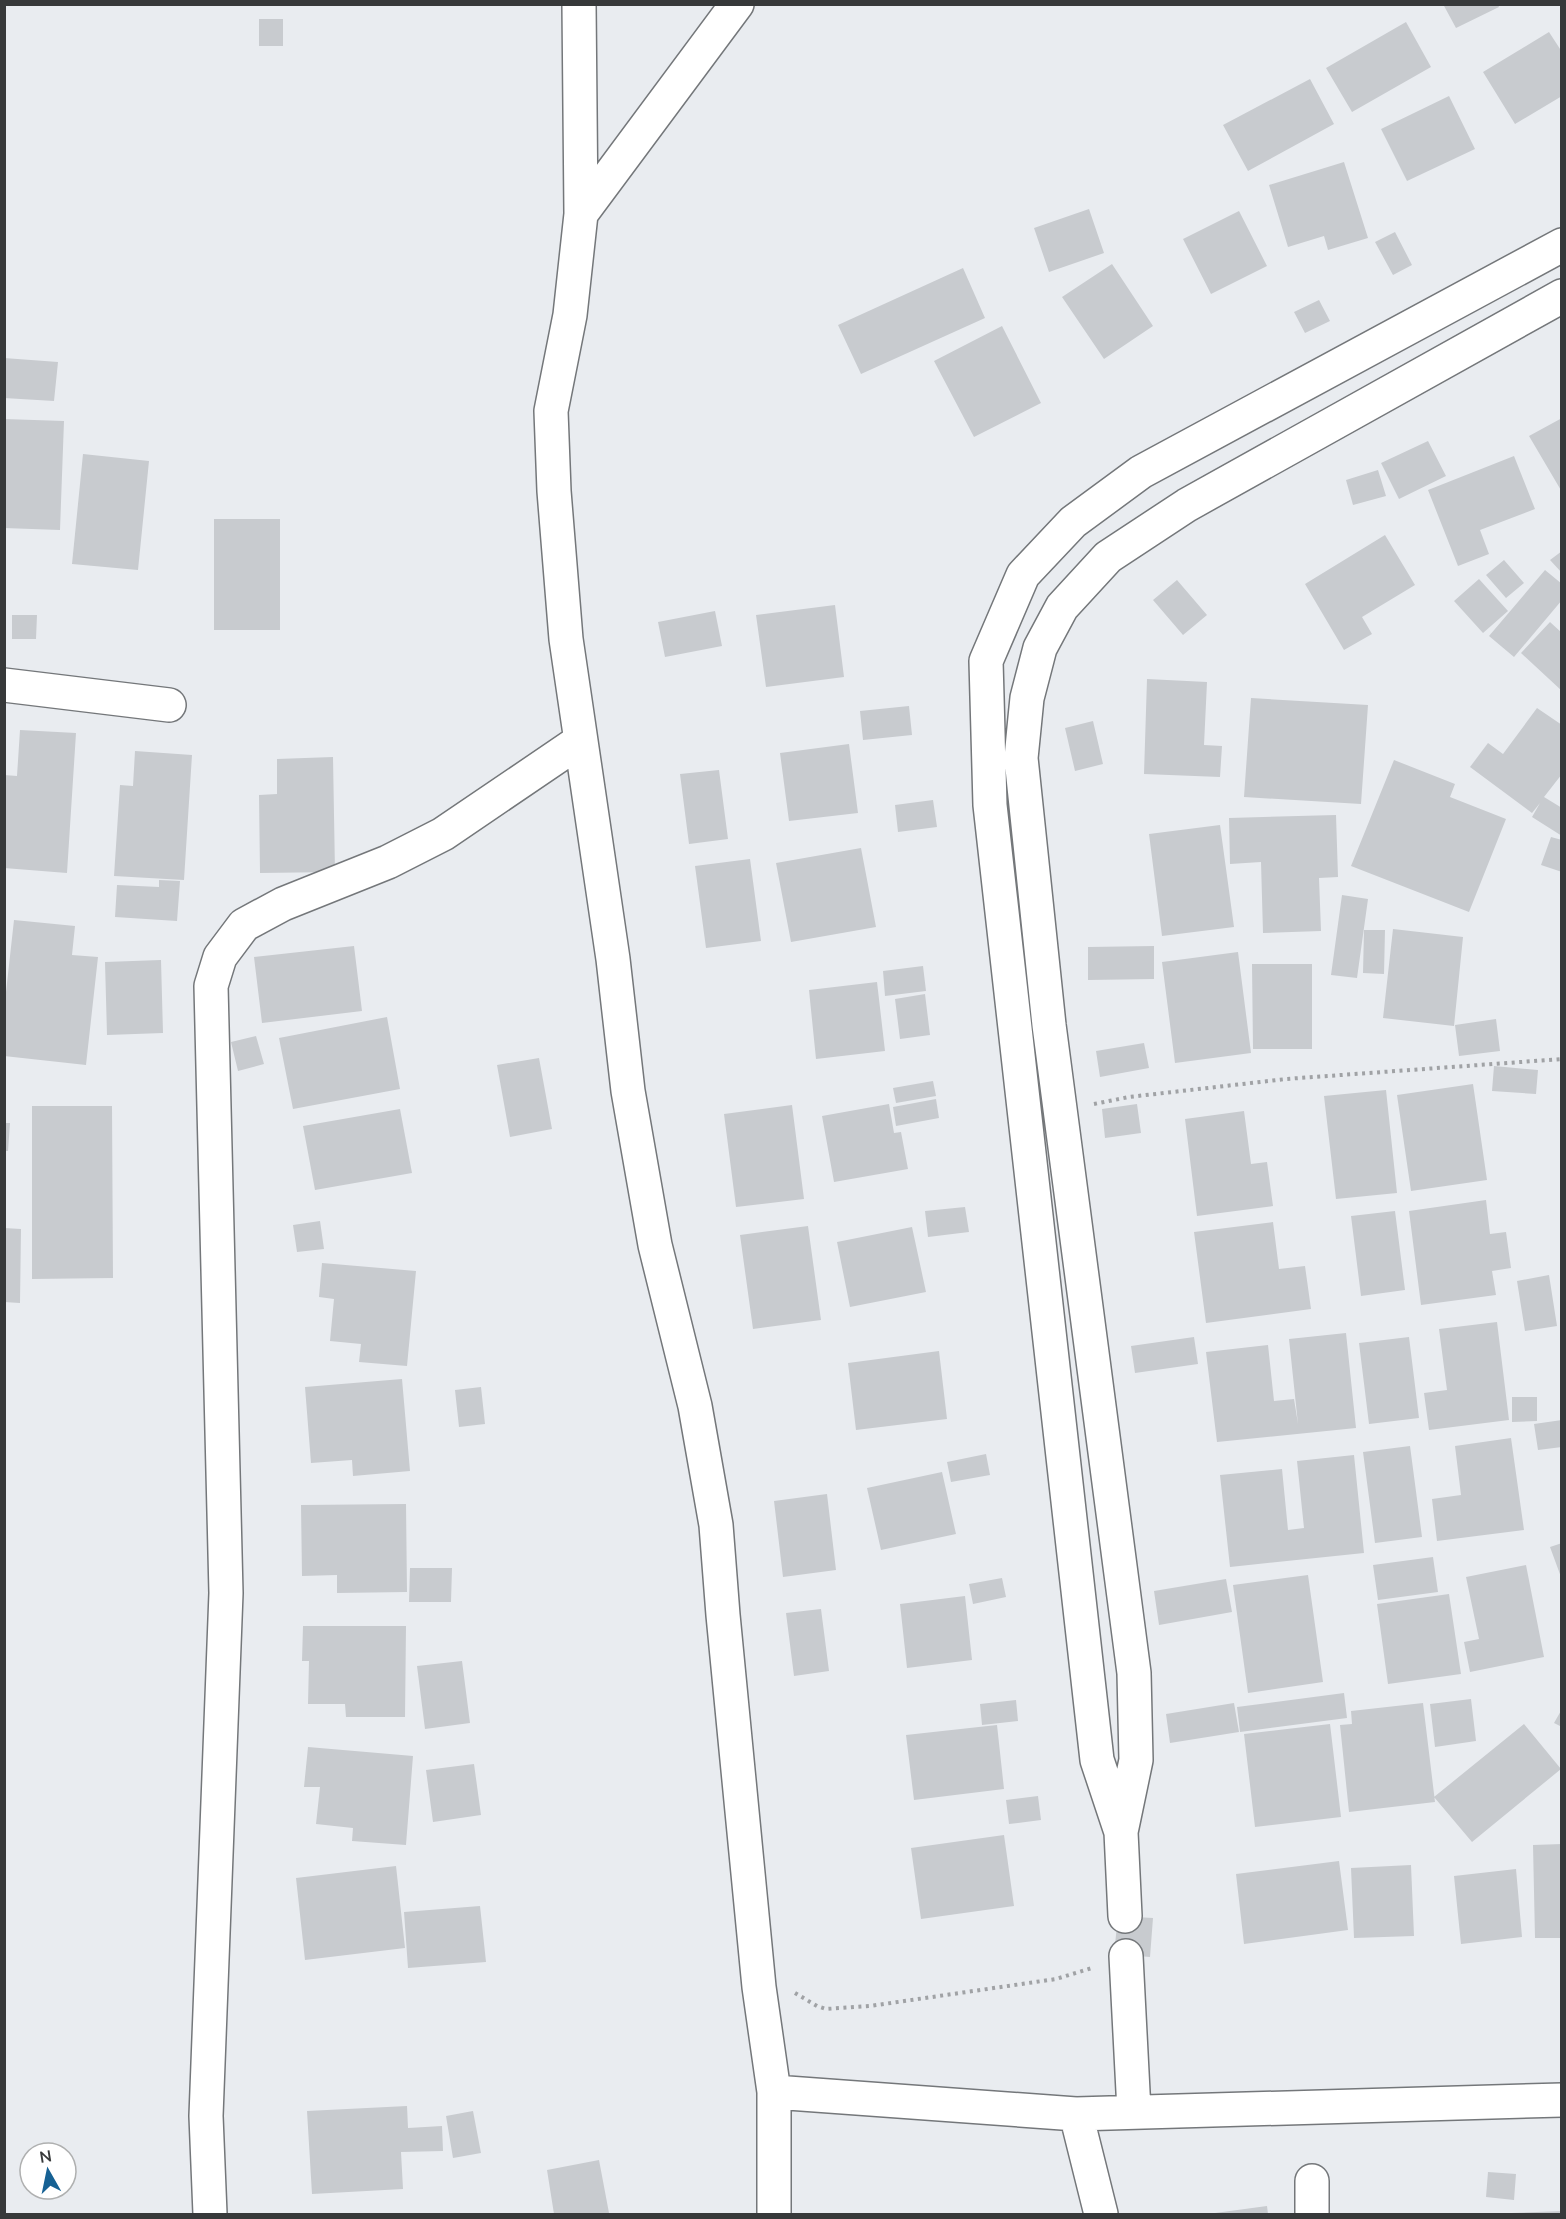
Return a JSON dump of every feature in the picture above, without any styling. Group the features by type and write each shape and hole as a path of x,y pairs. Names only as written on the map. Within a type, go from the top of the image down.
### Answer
{"street":[{"path":"579,4 581,214 570,315 551,411 554,491 566,639 613,959 633,1124 655,1245 695,1406 716,1525 759,1987 774,2092 774,2214"},
{"path":"581,214 737,4"},
{"path":"1121,1832 1097,1760 990,805 986,661 1023,575 1073,522 1141,472 1562,245"},
{"path":"1125,1916 1121,1832 1136,1760 1134,1673 1049,1024 1021,758 1026,698 1040,648 1062,607 1108,557 1187,505 1562,296"},
{"path":"4,685 169,705"},
{"path":"210,2214 206,2116 226,1593 211,986 220,957 244,925 283,904 388,862 443,834 580,741"},
{"path":"1024,1113 1060,1110"},
{"path":"1126,1956 1134,2111"},
{"path":"774,2092 1076,2114 1562,2100"},
{"path":"1076,2114 1101,2214"},
{"path":"1312,2181 1312,2214"}],"path":[{"path":"1060,1110 1129,1098 1286,1079 1562,1059"},
{"path":"759,1987 792,1991 826,2009 870,2006 1056,1979 1126,1956"}],"building":[{"path":"1443,4 1498,4 1499,7 1456,28"},
{"path":"259,19 283,19 283,46 259,46"},
{"path":"1406,22 1431,67 1352,112 1326,68"},
{"path":"1549,32 1562,52 1562,96 1515,124 1483,72"},
{"path":"1310,79 1334,124 1248,171 1223,125"},
{"path":"1449,96 1475,149 1407,181 1381,129"},
{"path":"1344,162 1368,238 1328,250 1324,236 1288,247 1269,185"},
{"path":"1089,209 1104,253 1049,272 1034,228"},
{"path":"1239,211 1267,266 1211,294 1183,239"},
{"path":"1395,232 1412,265 1393,275 1375,242"},
{"path":"1112,264 1153,326 1104,359 1062,297"},
{"path":"963,268 985,318 861,374 838,325"},
{"path":"1319,300 1330,321 1305,333 1294,312"},
{"path":"1002,326 1041,403 974,437 934,361"},
{"path":"4,358 58,362 54,401 4,398"},
{"path":"1562,418 1562,492 1529,436"},
{"path":"4,419 64,421 60,530 4,528"},
{"path":"1428,441 1446,476 1399,499 1381,463"},
{"path":"83,454 149,461 138,570 72,564"},
{"path":"1514,456 1535,509 1480,530 1489,554 1458,566 1428,490"},
{"path":"1378,470 1386,496 1353,505 1346,480"},
{"path":"214,519 280,519 280,630 214,630"},
{"path":"1385,535 1415,585 1362,617 1372,634 1344,650 1305,584"},
{"path":"1562,551 1562,573 1550,560"},
{"path":"1504,560 1524,583 1506,598 1486,575"},
{"path":"1545,570 1562,584 1562,600 1514,657 1489,636"},
{"path":"1479,579 1508,611 1483,633 1454,601"},
{"path":"1177,580 1207,615 1183,635 1153,600"},
{"path":"835,605 844,677 766,687 756,615"},
{"path":"715,611 722,646 665,657 658,622"},
{"path":"12,615 37,615 36,639 12,639"},
{"path":"1550,622 1562,633 1562,691 1521,653"},
{"path":"1147,679 1207,682 1204,745 1222,746 1220,777 1144,774"},
{"path":"1251,698 1368,705 1361,804 1244,797"},
{"path":"909,706 912,735 863,740 860,711"},
{"path":"1537,708 1562,725 1562,774 1544,797 1562,808 1562,836 1532,817 1540,803 1532,813 1470,767 1488,743 1503,754"},
{"path":"1093,721 1103,764 1075,771 1065,728"},
{"path":"20,730 76,733 67,873 4,868 4,775 17,776"},
{"path":"849,744 858,813 789,821 780,753"},
{"path":"135,751 192,755 184,880 114,876 120,785 133,786"},
{"path":"333,757 335,872 260,873 259,795 277,794 277,759"},
{"path":"1394,760 1455,784 1450,797 1506,819 1469,912 1351,866"},
{"path":"719,770 728,839 689,844 680,774"},
{"path":"933,800 937,827 898,832 895,805"},
{"path":"1336,815 1338,877 1319,878 1321,931 1263,933 1261,862 1230,864 1229,818"},
{"path":"1220,825 1234,927 1162,936 1149,834"},
{"path":"1551,837 1562,840 1562,872 1541,865"},
{"path":"861,848 876,927 791,942 776,863"},
{"path":"750,859 761,941 706,948 695,866"},
{"path":"159,880 180,881 177,921 115,917 117,885 159,887"},
{"path":"1342,895 1368,899 1357,978 1331,975"},
{"path":"14,920 75,926 72,955 98,957 86,1065 4,1056 4,1010"},
{"path":"1393,929 1463,937 1454,1026 1383,1018"},
{"path":"1364,930 1385,930 1384,974 1363,973"},
{"path":"354,946 362,1011 262,1023 254,957"},
{"path":"1154,946 1154,979 1088,980 1088,947"},
{"path":"1238,952 1251,1053 1175,1063 1162,962"},
{"path":"161,960 163,1033 107,1035 105,962"},
{"path":"1252,964 1312,964 1312,1049 1253,1049"},
{"path":"923,966 926,991 885,996 883,971"},
{"path":"877,982 885,1051 816,1059 809,990"},
{"path":"925,994 930,1035 900,1039 895,999"},
{"path":"387,1017 400,1089 293,1109 279,1038"},
{"path":"1496,1019 1500,1051 1459,1056 1455,1025"},
{"path":"256,1036 264,1064 238,1071 231,1042"},
{"path":"1144,1043 1149,1068 1100,1077 1096,1051"},
{"path":"539,1058 552,1129 510,1137 497,1065"},
{"path":"1494,1066 1538,1070 1536,1094 1492,1091"},
{"path":"933,1081 936,1096 896,1103 893,1088"},
{"path":"1473,1084 1487,1180 1411,1191 1397,1095"},
{"path":"1386,1090 1397,1193 1336,1199 1324,1096"},
{"path":"936,1099 939,1118 896,1126 893,1107"},
{"path":"889,1104 894,1133 901,1132 908,1169 834,1182 822,1116"},
{"path":"1137,1104 1141,1133 1105,1138 1102,1109"},
{"path":"792,1105 804,1199 736,1207 724,1114"},
{"path":"32,1106 112,1106 113,1278 32,1279"},
{"path":"400,1109 412,1173 315,1190 303,1126"},
{"path":"1244,1111 1251,1164 1267,1162 1273,1206 1197,1216 1185,1119"},
{"path":"4,1123 10,1123 8,1151 4,1151"},
{"path":"1486,1200 1490,1234 1506,1232 1511,1268 1492,1271 1496,1295 1421,1305 1409,1211"},
{"path":"965,1207 969,1232 928,1237 925,1211"},
{"path":"1395,1211 1405,1290 1361,1296 1351,1216"},
{"path":"320,1221 324,1249 297,1252 293,1225"},
{"path":"1273,1222 1279,1269 1305,1266 1311,1309 1206,1323 1194,1232"},
{"path":"808,1226 821,1320 753,1329 740,1235"},
{"path":"912,1227 926,1292 850,1307 837,1242"},
{"path":"4,1228 21,1229 20,1303 4,1302"},
{"path":"322,1263 416,1271 407,1366 359,1362 361,1344 330,1341 334,1299 319,1297"},
{"path":"1549,1275 1557,1326 1525,1331 1517,1281"},
{"path":"1497,1322 1509,1420 1429,1430 1424,1393 1447,1390 1439,1329"},
{"path":"1346,1333 1356,1428 1217,1442 1206,1352 1268,1345 1274,1401 1294,1399 1298,1424 1289,1339"},
{"path":"1194,1337 1198,1364 1135,1373 1131,1346"},
{"path":"1409,1337 1419,1418 1369,1424 1359,1343"},
{"path":"939,1351 947,1419 856,1430 848,1363"},
{"path":"402,1379 410,1471 353,1476 352,1460 311,1463 305,1387"},
{"path":"481,1387 485,1424 459,1427 455,1390"},
{"path":"1512,1397 1537,1397 1537,1421 1512,1422"},
{"path":"1562,1420 1562,1447 1538,1450 1534,1424"},
{"path":"1511,1438 1524,1530 1437,1541 1432,1499 1461,1495 1455,1446"},
{"path":"1410,1446 1422,1537 1375,1543 1363,1452"},
{"path":"986,1454 990,1475 951,1482 947,1462"},
{"path":"1354,1455 1364,1553 1230,1567 1220,1475 1282,1469 1288,1530 1304,1528 1297,1461"},
{"path":"942,1472 956,1534 881,1550 867,1488"},
{"path":"827,1494 836,1570 783,1577 774,1501"},
{"path":"406,1504 407,1592 337,1593 337,1575 302,1576 301,1505"},
{"path":"1562,1543 1562,1577 1561,1577 1550,1547"},
{"path":"1433,1557 1438,1592 1378,1600 1373,1565"},
{"path":"1526,1565 1544,1657 1470,1672 1464,1642 1479,1639 1466,1577"},
{"path":"410,1568 452,1568 451,1602 409,1602"},
{"path":"1308,1575 1323,1682 1248,1693 1233,1585"},
{"path":"1002,1578 1006,1597 973,1604 969,1584"},
{"path":"1226,1579 1232,1612 1159,1625 1154,1591"},
{"path":"1449,1594 1461,1674 1388,1684 1377,1604"},
{"path":"965,1596 972,1660 907,1668 900,1604"},
{"path":"821,1609 829,1671 794,1676 786,1613"},
{"path":"303,1626 406,1626 405,1717 346,1717 345,1704 308,1704 309,1661 302,1661"},
{"path":"462,1661 470,1723 425,1729 417,1666"},
{"path":"1344,1693 1347,1718 1240,1732 1237,1707"},
{"path":"1471,1699 1476,1741 1435,1747 1430,1704"},
{"path":"1016,1700 1018,1721 982,1725 980,1704"},
{"path":"1234,1703 1239,1732 1170,1743 1166,1714"},
{"path":"1423,1703 1435,1802 1349,1812 1340,1725 1352,1724 1351,1711"},
{"path":"1562,1709 1562,1727 1554,1723"},
{"path":"1330,1724 1341,1817 1255,1827 1244,1734"},
{"path":"1524,1724 1561,1769 1472,1842 1434,1797"},
{"path":"997,1725 1004,1789 914,1800 906,1735"},
{"path":"308,1747 413,1756 406,1845 352,1841 353,1828 316,1824 320,1787 304,1787"},
{"path":"474,1764 481,1815 433,1822 426,1770"},
{"path":"1038,1796 1041,1820 1009,1824 1006,1800"},
{"path":"1004,1835 1014,1906 921,1919 911,1848"},
{"path":"1562,1844 1562,1938 1535,1938 1533,1845"},
{"path":"1339,1861 1348,1930 1244,1944 1236,1874"},
{"path":"1411,1865 1414,1936 1354,1938 1351,1868"},
{"path":"396,1866 405,1948 305,1960 296,1878"},
{"path":"1516,1869 1522,1937 1461,1944 1454,1876"},
{"path":"480,1906 486,1962 408,1968 404,1912"},
{"path":"1118,1916 1153,1918 1150,1957 1114,1954"},
{"path":"407,2106 408,2128 442,2126 443,2151 401,2152 403,2189 312,2194 307,2111"},
{"path":"473,2111 481,2153 453,2158 446,2116"},
{"path":"599,2160 609,2213 554,2214 547,2170"},
{"path":"1488,2172 1516,2174 1514,2200 1486,2197"},
{"path":"1267,2206 1268,2214 1215,2214 1215,2213"},
{"path":"1562,2211 1562,2214 1511,2214 1511,2213"}]}
